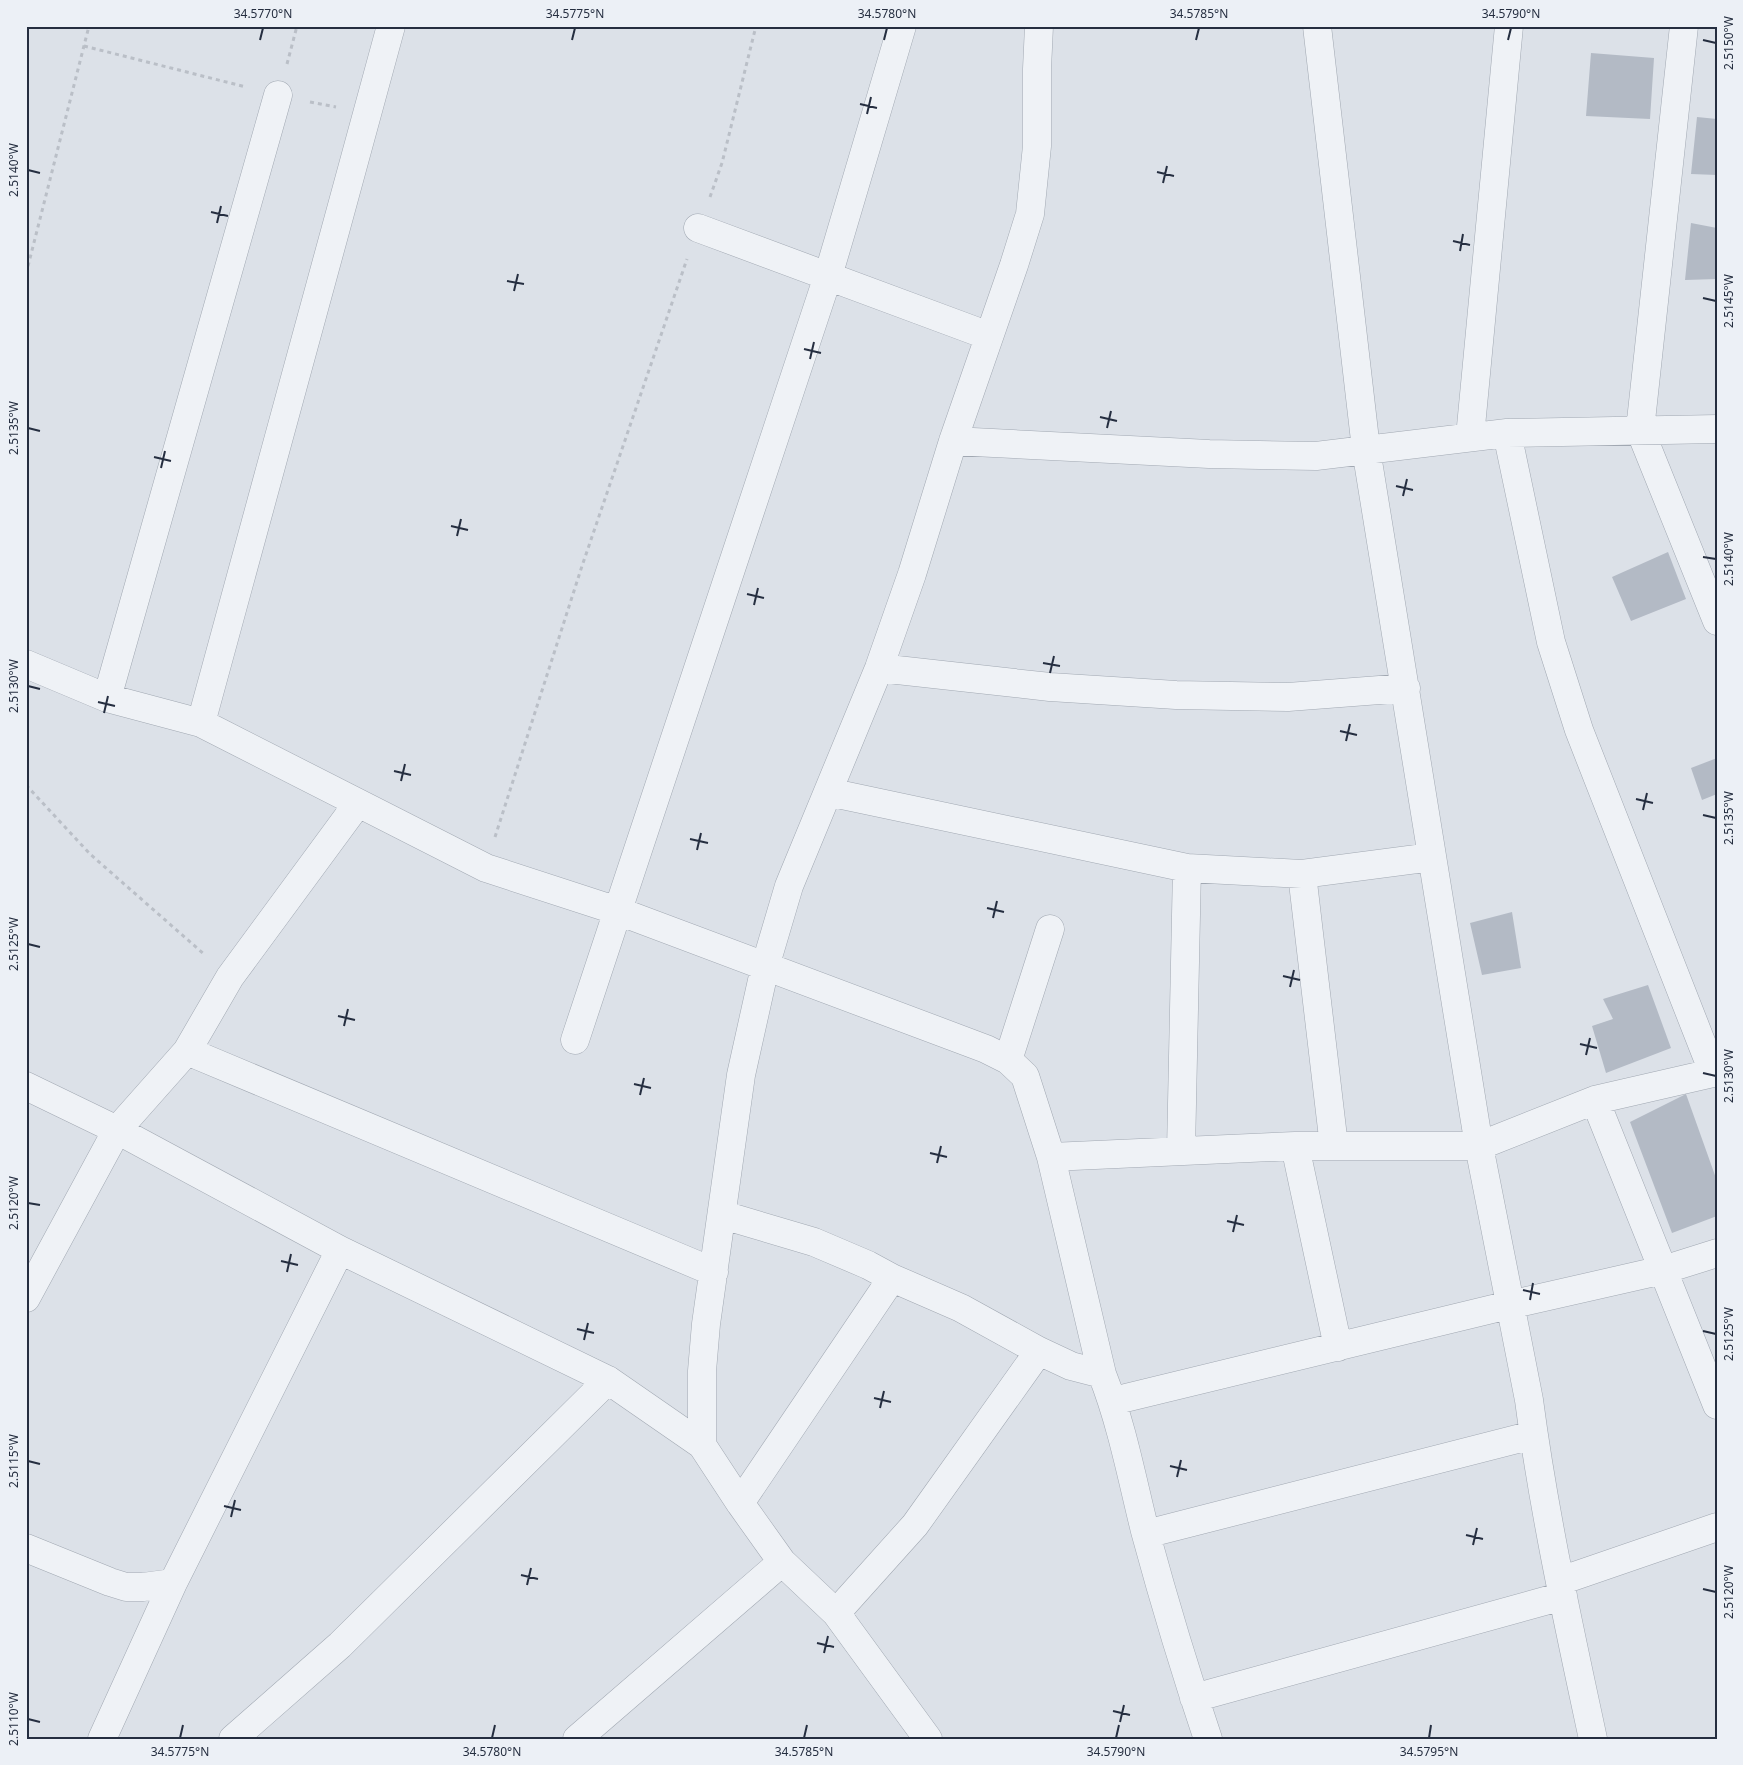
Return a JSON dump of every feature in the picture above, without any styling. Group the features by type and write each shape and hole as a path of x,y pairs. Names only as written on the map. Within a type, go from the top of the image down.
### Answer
{"street":[{"path":"201,723 391,26"},
{"path":"574,1040 828,276 902,26"},
{"path":"702,1445 702,1371 714,1272 741,1074 765,967 789,886 880,668 912,574 953,441 1030,214 1037,146 1039,26"},
{"path":"1317,26 1366,449 1480,1146 1509,1305 1529,1400 1533,1435 1561,1589 1593,1739"},
{"path":"1470,437 1509,26"},
{"path":"1684,26 1640,430 1717,621"},
{"path":"107,698 278,95"},
{"path":"698,228 989,336"},
{"path":"953,441 1209,454 1316,456 1507,433 1717,429"},
{"path":"1051,1157 1296,1146 1480,1146 1595,1100 1715,1072 1576,722 1551,642 1507,433"},
{"path":"26,664 107,698 201,723 486,868 618,911 986,1049 1008,1060 1025,1076 1051,1157 1102,1374 1113,1402 1146,1534 1194,1698 1208,1739"},
{"path":"880,668 1050,687 1176,695 1288,697 1406,688"},
{"path":"828,792 1187,868 1302,874 1432,857"},
{"path":"26,1298 117,1130 187,1051 230,977 358,803"},
{"path":"1181,1151 1187,868"},
{"path":"1302,874 1334,1146"},
{"path":"1008,1060 1050,929"},
{"path":"187,1051 714,1272"},
{"path":"26,1086 117,1130 340,1250 608,1380 702,1445 782,1562 836,1613 928,1739"},
{"path":"1595,1100 1717,1405"},
{"path":"1296,1146 1338,1346"},
{"path":"723,1215 814,1242 961,1308 1040,1352 1071,1366 1102,1374"},
{"path":"102,1739 173,1582 340,1250"},
{"path":"1113,1402 1338,1346 1663,1270 1717,1253"},
{"path":"740,1503 892,1278"},
{"path":"836,1613 915,1525 1040,1352"},
{"path":"233,1739 340,1645 608,1380"},
{"path":"1146,1534 1533,1435"},
{"path":"1194,1698 1561,1589 1717,1527"},
{"path":"26,1548 126,1587 144,1587 173,1582"},
{"path":"577,1739 782,1562"}],"path":[{"path":"26,274 89,26"},
{"path":"278,95 297,26"},
{"path":"486,868 582,566 722,163 756,26"},
{"path":"84,46 278,95 366,113"},
{"path":"26,785 90,854 230,977"}],"building":[{"path":"1591,53 1654,58 1650,119 1586,116"},
{"path":"1697,117 1717,119 1717,175 1691,174"},
{"path":"1691,223 1717,228 1717,279 1685,280"},
{"path":"1668,552 1686,599 1631,621 1612,577"},
{"path":"1717,758 1717,794 1702,800 1691,768"},
{"path":"1512,912 1521,968 1482,975 1470,923"},
{"path":"1648,985 1671,1048 1606,1073 1592,1026 1613,1019 1603,999"},
{"path":"1686,1094 1717,1181 1717,1216 1672,1233 1630,1122"}]}
